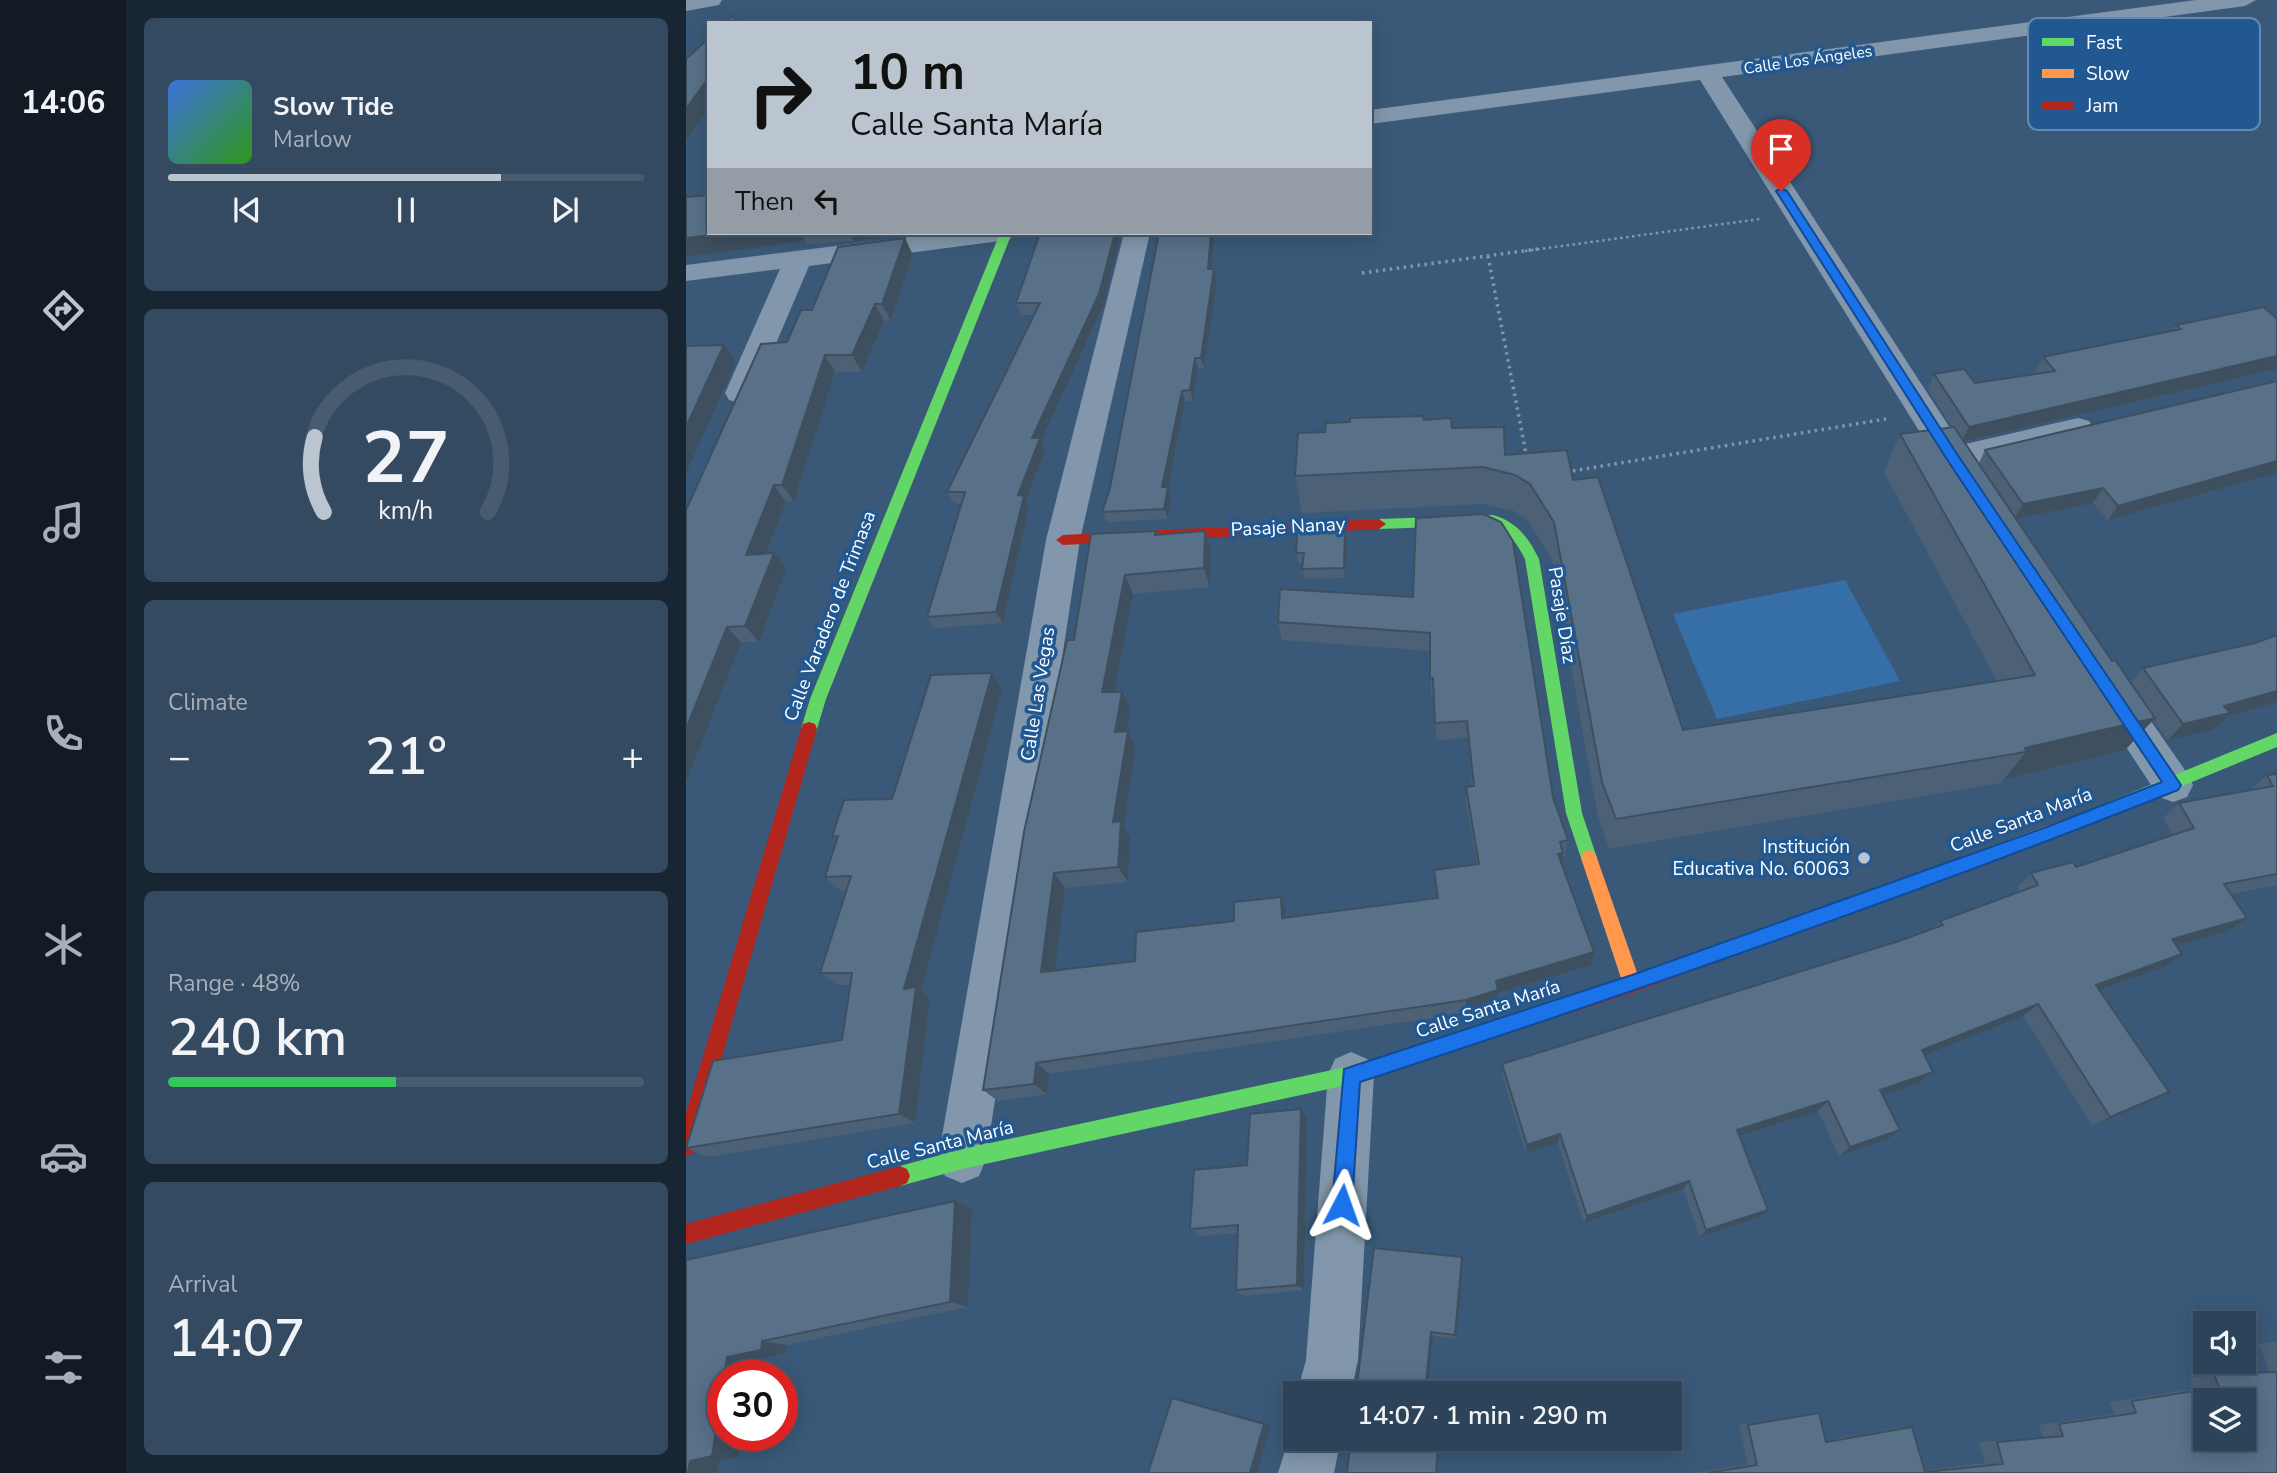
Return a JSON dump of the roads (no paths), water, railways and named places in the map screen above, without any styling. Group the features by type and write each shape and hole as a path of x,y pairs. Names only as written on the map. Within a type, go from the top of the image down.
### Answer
{"street":[{"path":"686,4 711,0"},
{"name":"Calle Los Ángeles","path":"2114,18 2245,0"},
{"name":"Calle Los Ángeles","path":"1372,117 2028,30"},
{"path":"1708,74 1978,495"},
{"path":"686,273 984,235"},
{"name":"Calle Varadero de Trimasa","path":"686,1146 818,699 1005,235"},
{"name":"Calle Las Vegas","path":"962,1159 1063,540 1137,235"},
{"path":"729,419 798,259"},
{"path":"1952,457 2106,422"},
{"name":"Pasaje Nanay","path":"1063,540 1483,519 1499,519 1511,525"},
{"name":"Pasaje Díaz","path":"1511,525 1524,541 1532,559 1574,813 1632,984"},
{"path":"2095,669 2173,785"},
{"name":"Calle Santa María","path":"686,1234 962,1159 1351,1075 1632,984 2048,834 2173,785 2277,740"},
{"path":"1327,1381 1332,1360 1351,1075"},
{"path":"1306,1473 1311,1451"}],"place":[{"name":"Institución Educativa No. 60063","path":"1864,858"}]}
